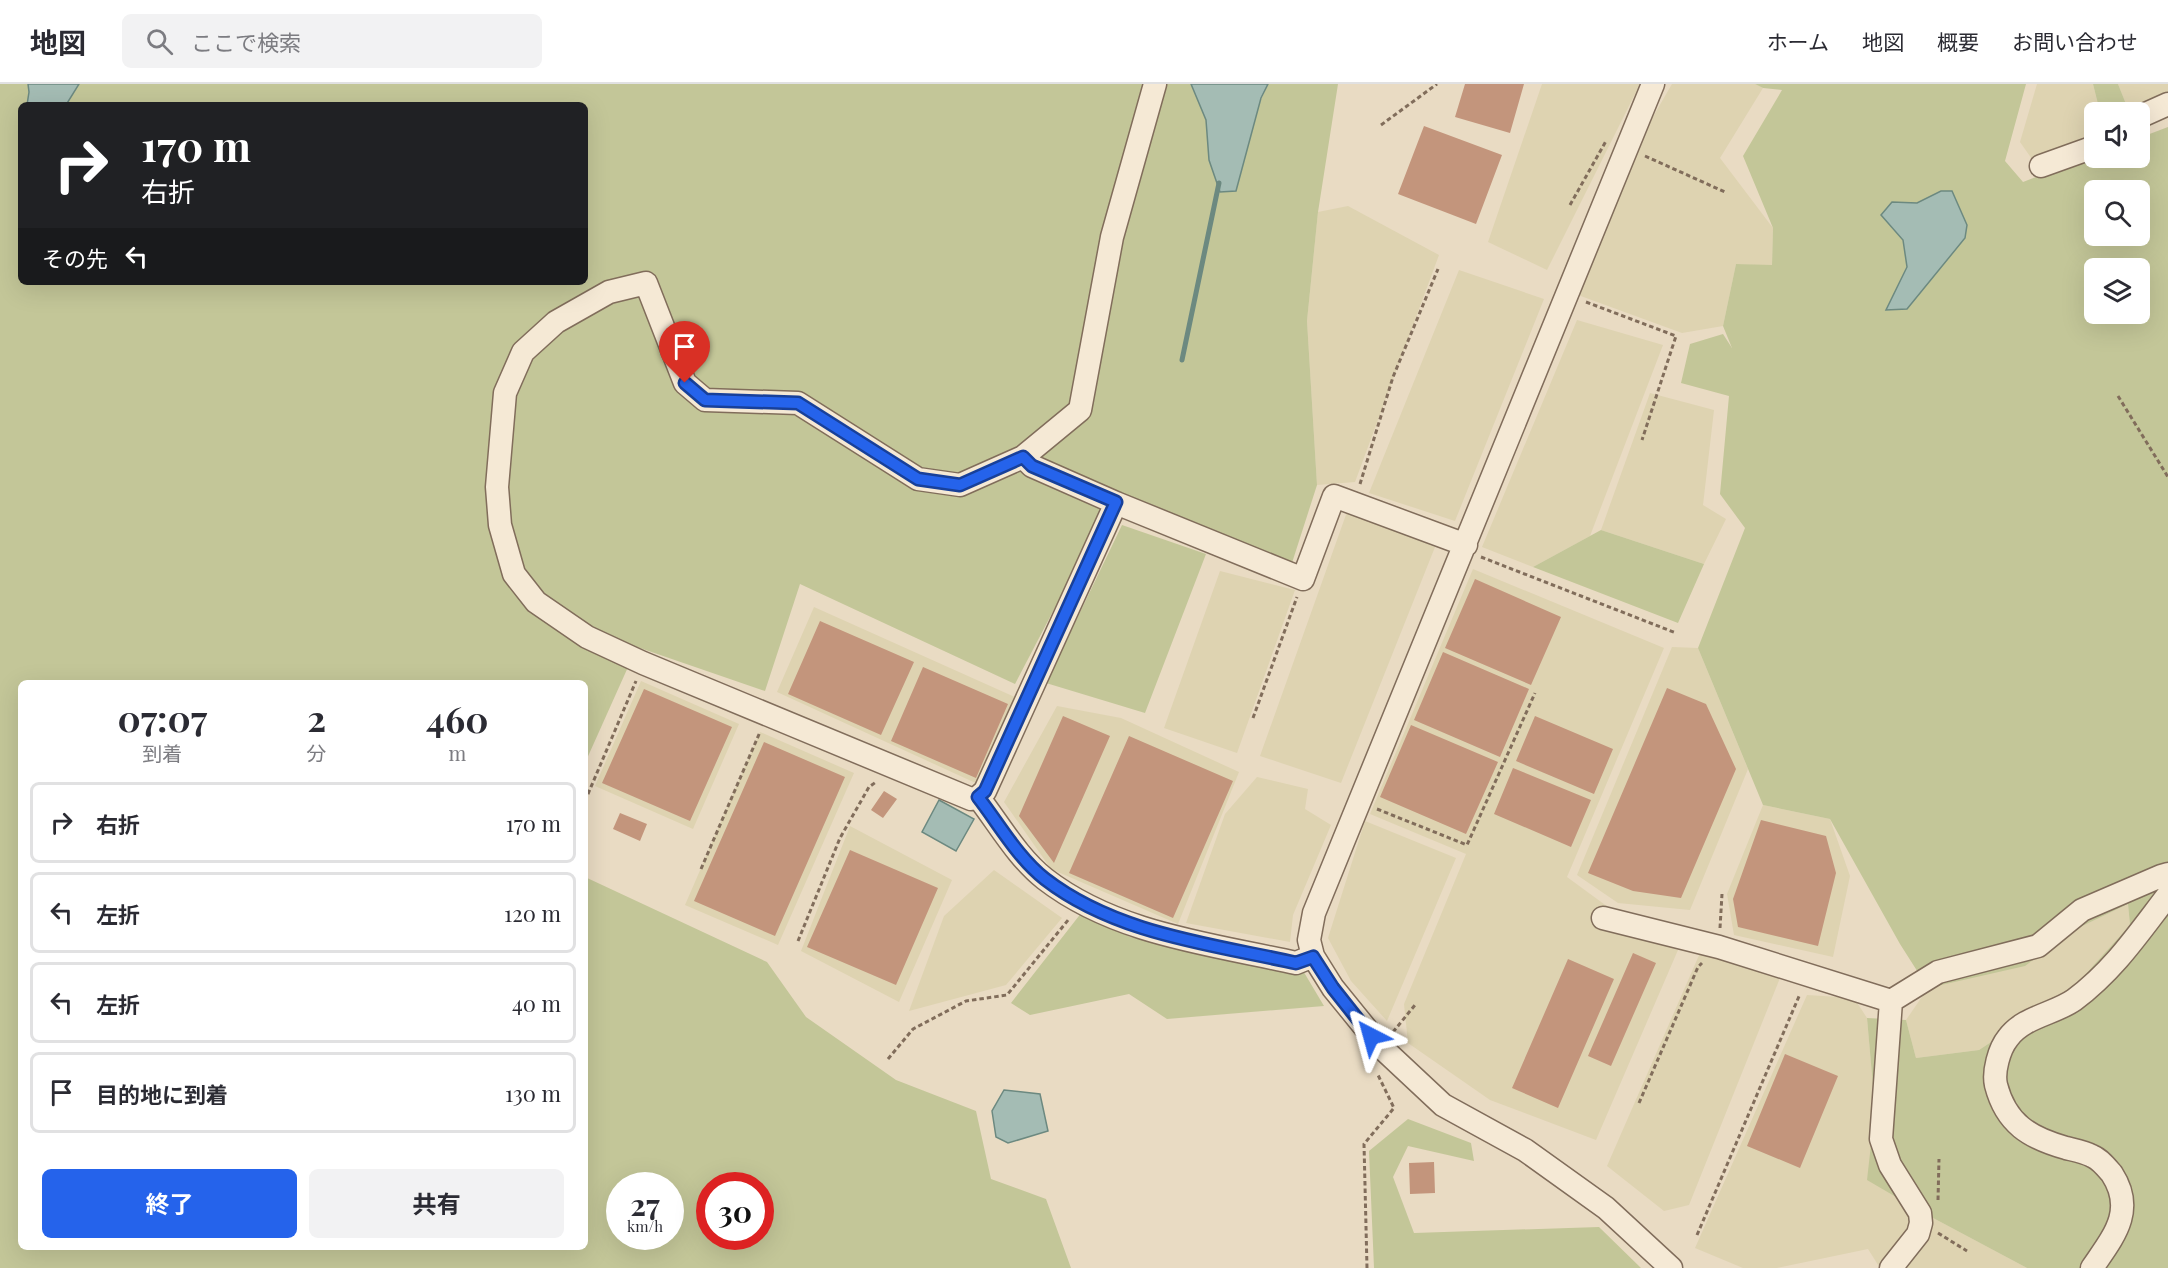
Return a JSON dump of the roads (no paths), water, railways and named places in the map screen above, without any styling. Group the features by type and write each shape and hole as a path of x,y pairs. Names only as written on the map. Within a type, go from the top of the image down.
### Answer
{"street":[{"path":"1116,502 985,791 971,799 643,663 588,637 536,602 514,574 500,525 497,487 505,393 523,352 556,322 609,292 646,283 685,383 705,400 798,403 918,479 960,485 1023,457 1080,410 1112,237 1155,84"},
{"path":"1653,84 1314,912 1309,940 1313,957 1333,988 1381,1047 1443,1105 1525,1150 1606,1208 1671,1268"},
{"path":"2150,112 2168,104"},
{"path":"2041,166 2084,151"},
{"path":"1023,457 1032,466 1303,579 1334,496 1466,545"},
{"path":"978,797 1029,864 1044,879 1078,901 1142,928 1296,963 1313,957"},
{"path":"1603,918 1719,947 1891,1000 1938,972 2038,946 2082,910 2168,874"},
{"path":"2092,1268 2118,1229 2123,1213 2120,1186 2107,1168 2093,1156 2025,1132 2007,1114 1996,1083 1999,1056 2008,1037 2021,1027 2072,1001 2111,969 2168,895"},
{"path":"1891,1000 1881,1139 1890,1165 1920,1213 1921,1223 1918,1234 1892,1268"}],"water":[{"path":"28,84 79,84 68,102 27,102"},
{"path":"1191,84 1268,84 1261,98 1236,191 1220,192 1209,160 1206,120"},
{"path":"1941,191 1952,191 1967,225 1965,238 1907,309 1886,310 1907,267 1903,240 1881,215 1892,202 1917,203"},
{"path":"939,800 974,819 956,851 922,832"},
{"path":"1004,1090 1040,1094 1048,1131 1008,1143 996,1137 992,1111"}],"waterway":[{"path":"1182,360 1219,183"}]}
